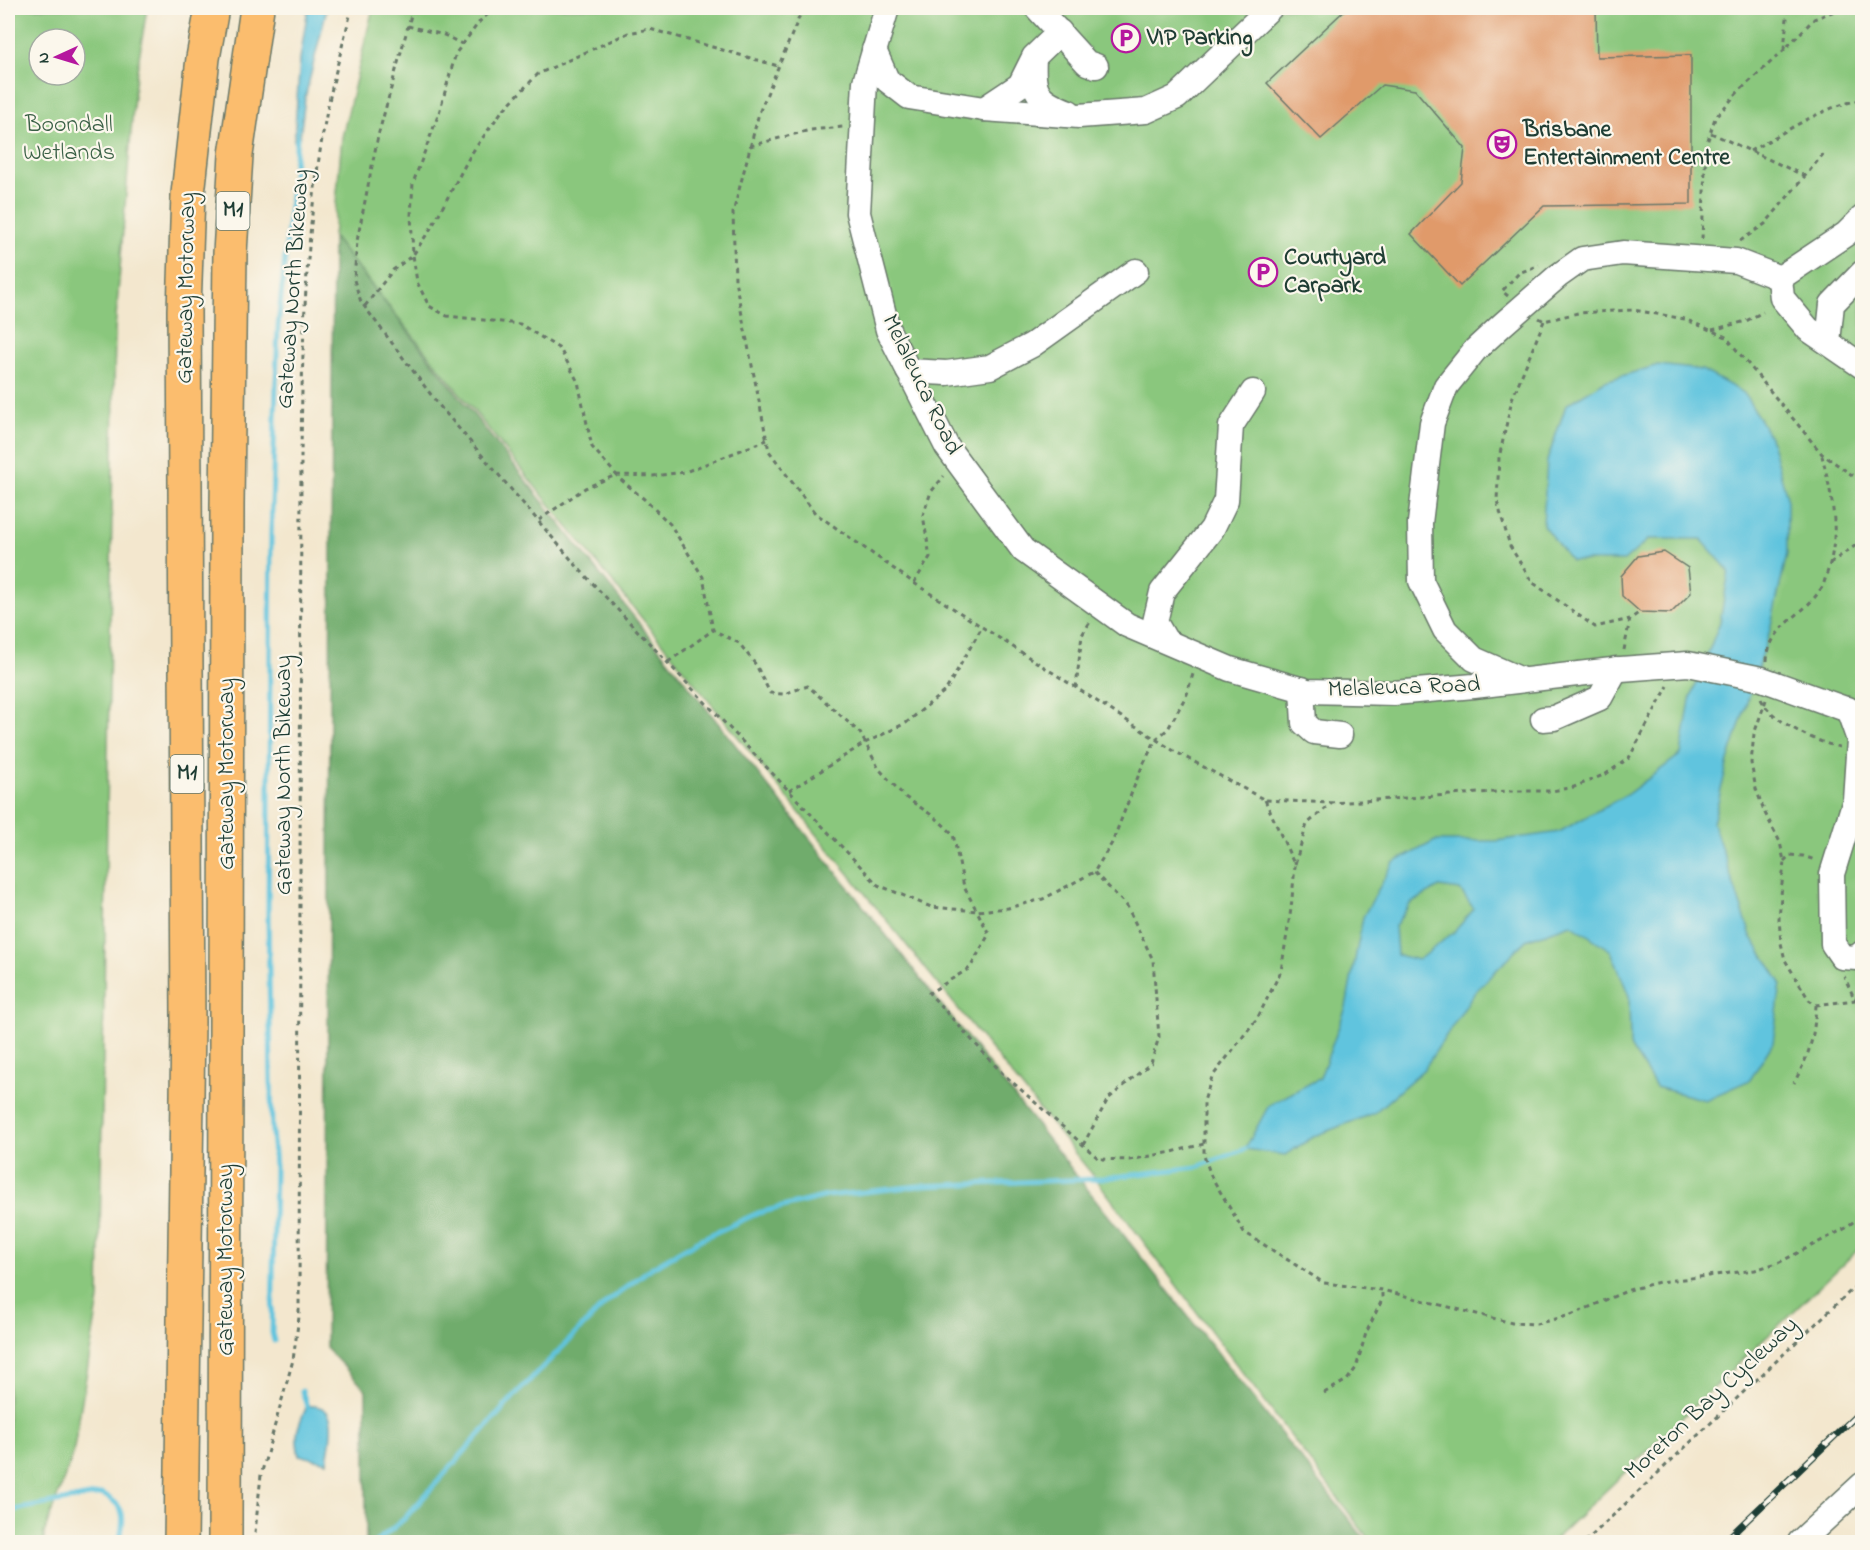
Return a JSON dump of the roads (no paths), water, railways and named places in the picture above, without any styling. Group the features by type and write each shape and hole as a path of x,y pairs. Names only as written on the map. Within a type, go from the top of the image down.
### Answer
{"highway":[{"name":"Gateway Motorway","path":"181,1542 188,1032 184,310 188,194 203,58 212,8"},
{"name":"Gateway Motorway","path":"225,1542 227,505 230,253 236,155 257,8"}],"street":[{"name":"Melaleuca Road","path":"887,8 865,81 858,213 888,330 908,371 947,447 1023,550 1127,625 1230,669 1302,689 1394,693 1524,681 1619,669 1680,672 1764,683 1855,712"},
{"path":"1037,8 1087,63 1096,66"},
{"path":"874,50 887,80 909,97 984,109 1079,116 1146,111 1177,97 1270,8"},
{"path":"984,109 1020,85 1034,57 1060,33"},
{"path":"1034,57 1033,79 1036,91 1051,105 1079,116"},
{"path":"1780,278 1861,223"},
{"path":"1524,681 1474,659 1445,630 1421,581 1420,523 1432,423 1446,386 1482,344 1558,276 1582,259 1623,254 1736,261 1780,278"},
{"path":"908,371 947,373 990,367 1032,345 1136,271"},
{"path":"1828,342 1832,304 1863,273"},
{"path":"1780,278 1782,298 1808,329 1863,366"},
{"path":"1166,641 1155,622 1162,592 1212,530 1226,500 1231,426 1253,392"},
{"path":"1543,719 1554,718 1600,698 1619,669"},
{"path":"1302,689 1304,723 1314,732 1340,735"},
{"path":"1852,955 1833,944 1833,870 1859,782 1855,712"},
{"path":"1800,1542 1863,1485"}],"water":[{"path":"308,8 327,8 305,98 300,136 294,140 300,59"},
{"path":"1658,365 1702,370 1744,393 1770,437 1787,497 1787,554 1769,634 1728,761 1713,823 1751,936 1781,983 1773,1043 1750,1080 1705,1100 1656,1087 1630,1046 1629,996 1611,951 1571,924 1526,940 1475,992 1424,1069 1374,1113 1315,1136 1285,1155 1245,1149 1269,1105 1320,1078 1346,1007 1363,917 1393,863 1435,841 1496,841 1559,832 1629,793 1681,754 1690,700 1720,622 1729,571 1701,539 1649,539 1624,561 1571,561 1543,525 1547,461 1566,405 1605,381","holes":["1439,887 1460,890 1474,909 1454,932 1418,960 1397,955 1395,926 1410,904"]},
{"path":"307,1406 325,1410 330,1416 331,1433 327,1462 299,1455 298,1430"}],"waterway":[{"path":"274,1341 272,1333 275,1166 272,1132 268,917 271,535 278,327 297,138"},
{"path":"376,1542 404,1519 516,1394 606,1303 651,1268 701,1239 758,1213 827,1196 918,1186 1096,1179 1197,1167 1245,1149"},
{"path":"302,1391 307,1406"},
{"path":"8,1511 101,1494 120,1508 123,1520 119,1542"}],"railway":[{"path":"1724,1542 1862,1410"}],"place":[{"name":"VIP Parking","path":"1126,38"},
{"name":"Brisbane Entertainment Centre","path":"1502,144"},
{"name":"Courtyard Carpark","path":"1263,272"}],"park label":[{"name":"Boondall Wetlands","path":"69,139"}]}
